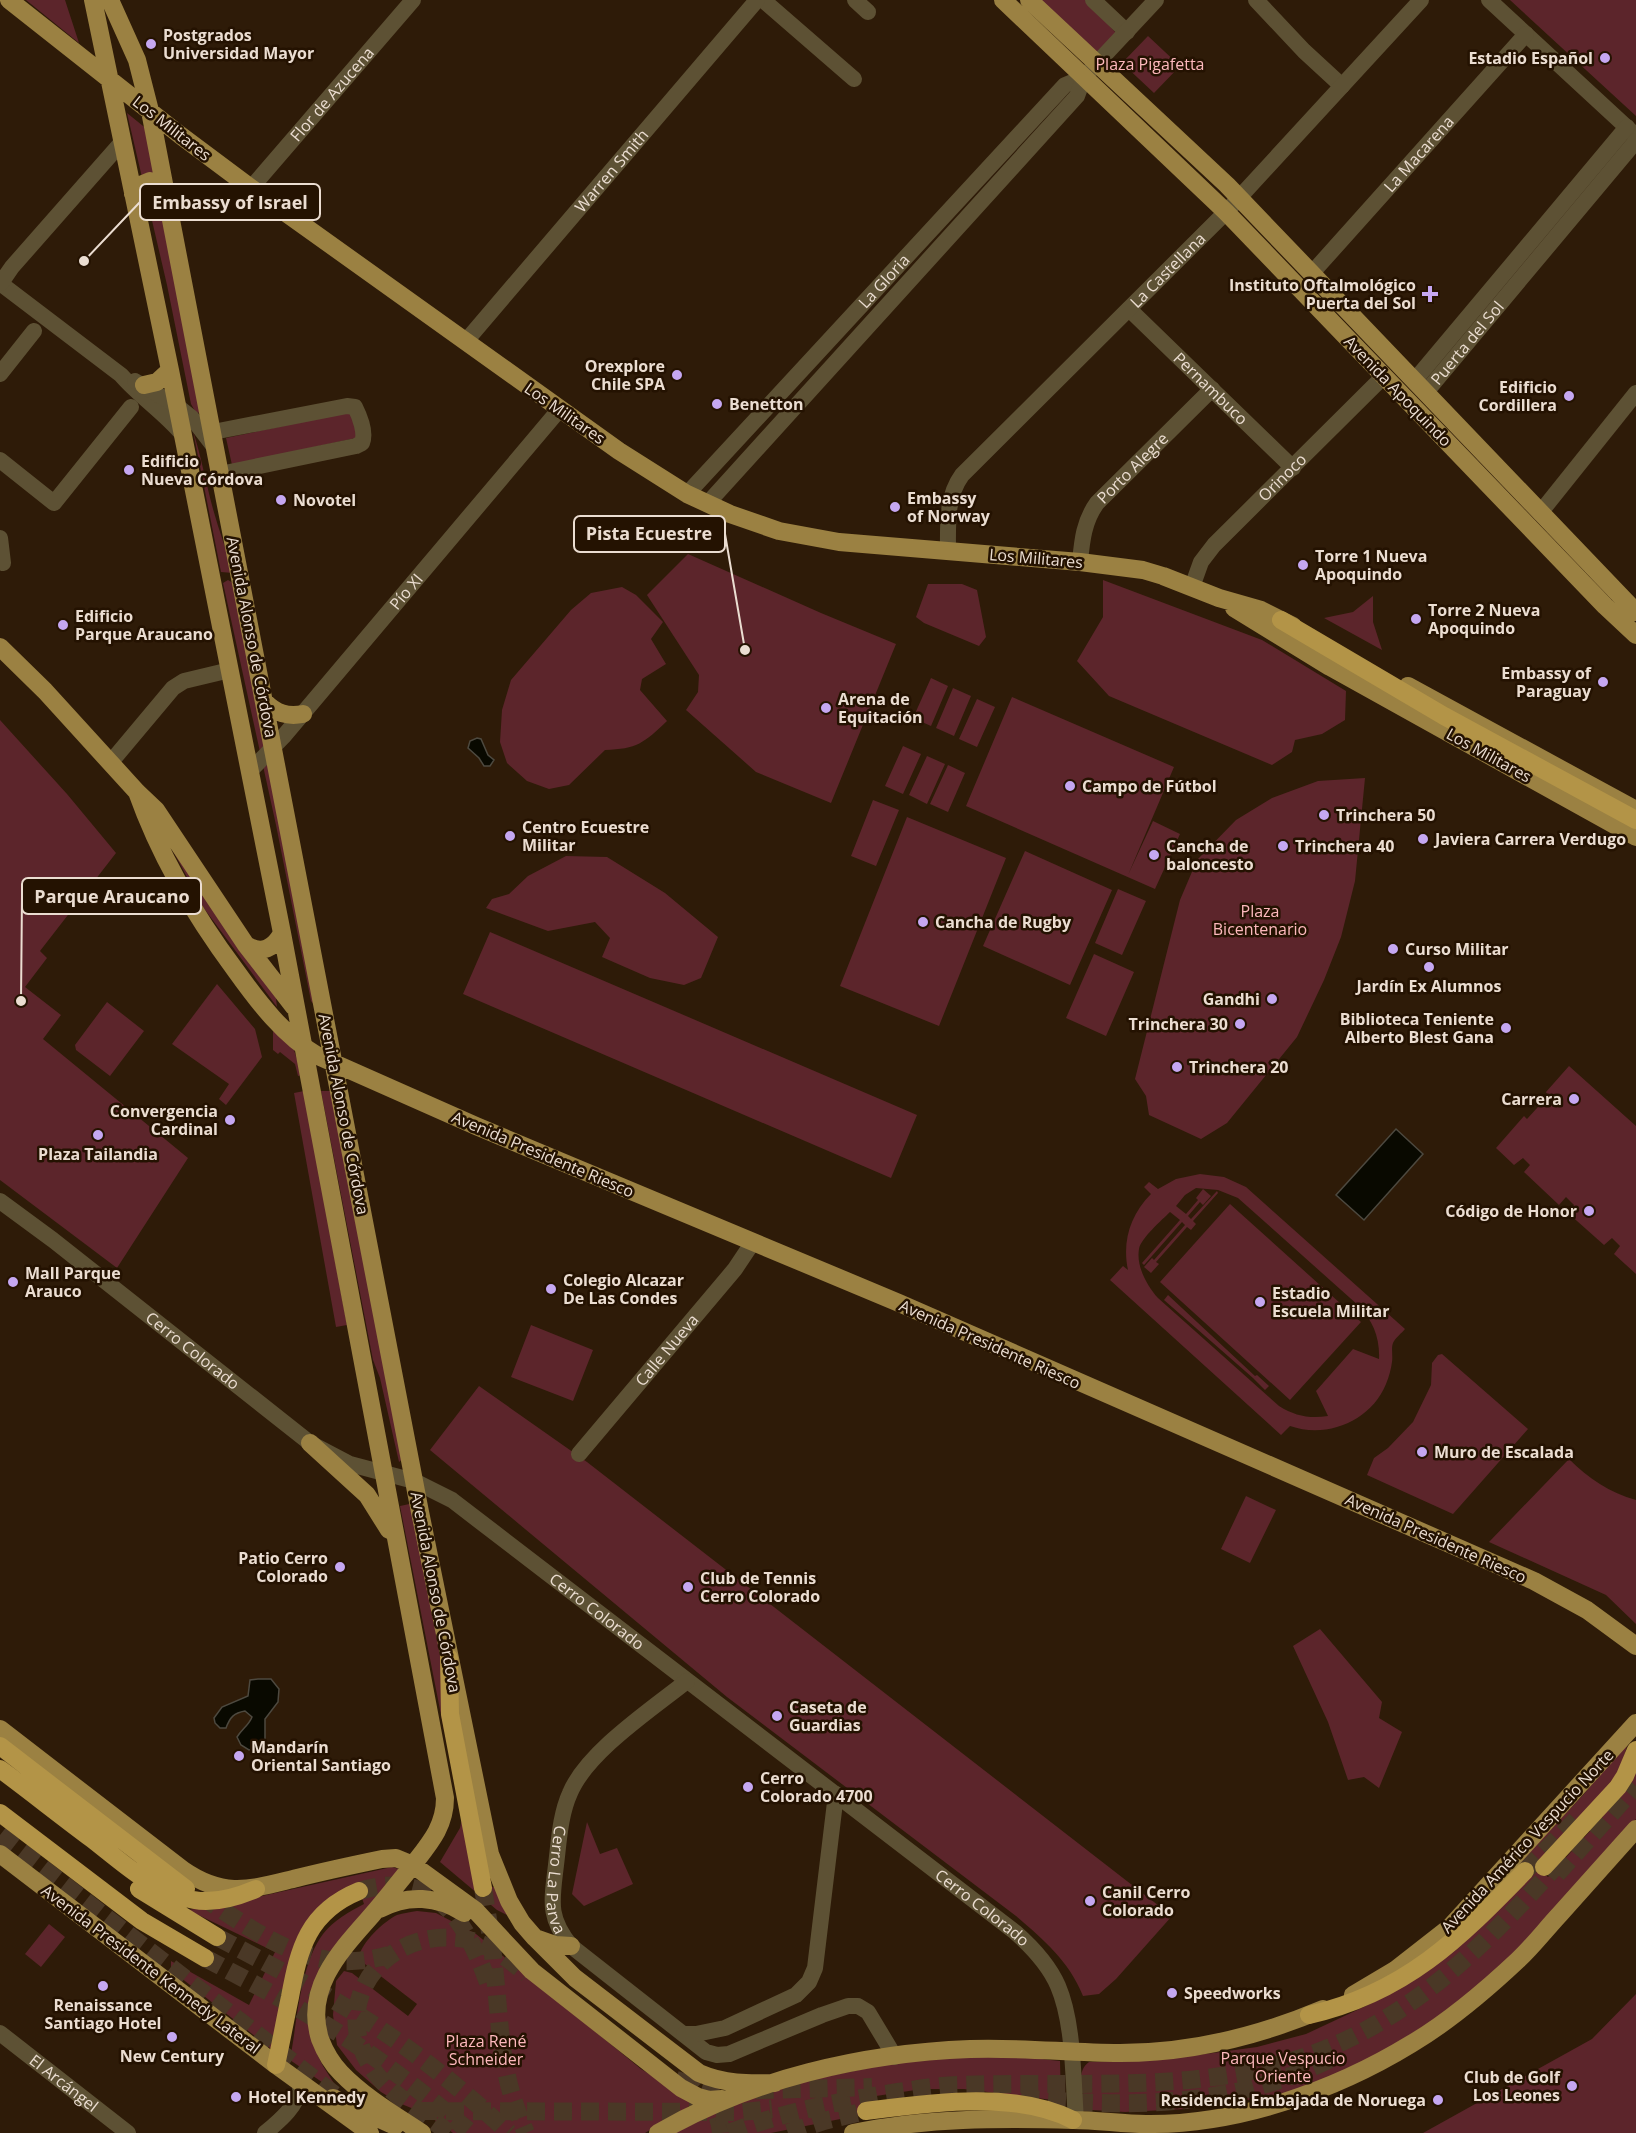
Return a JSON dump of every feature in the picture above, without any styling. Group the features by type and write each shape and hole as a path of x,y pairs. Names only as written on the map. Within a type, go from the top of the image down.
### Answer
{"highway":[{"path":"1281,620 1455,721 1636,819"},
{"path":"449,1658 450,1714 483,1888"},
{"path":"0,1746 186,1889"},
{"path":"1544,1868 1618,1787 1636,1749"},
{"path":"0,1769 151,1884 175,1895 206,1901 235,1897 256,1889"},
{"path":"0,1783 148,1895 217,1936"},
{"path":"0,1813 142,1921 205,1958"},
{"path":"1309,2014 1338,2008 1358,2000 1379,1991 1417,1969 1468,1929 1525,1871"},
{"path":"276,2065 297,1962 310,1929 326,1911 347,1896 359,1891"},
{"path":"866,2111 923,2103 1004,2102 1034,2107 1075,2120"}],"main road":[{"name":"Los Militares","path":"9,0 251,188 559,410 687,494 706,504 754,523 807,537 840,542 1080,562 1143,570 1219,598 1261,610 1342,649 1636,810"},
{"name":"Avenida Alonso de Córdova","path":"93,0 170,370 282,933 445,1798 442,1823 434,1837 339,1954 322,1982 316,2008 318,2032 327,2055 342,2074 375,2101 422,2133"},
{"name":"Avenida Alonso de Córdova","path":"110,0 137,60 150,111 414,1481 490,1854 502,1887 522,1923 575,1978 699,2073 712,2079 734,2084 775,2083"},
{"name":"Avenida Apoquindo","path":"1003,0 1226,212 1605,606 1636,635"},
{"name":"Avenida Apoquindo","path":"1029,0 1239,198 1636,612"},
{"path":"70,48 79,49 87,46 92,42 98,29"},
{"path":"160,164 171,149 178,145 193,144"},
{"path":"133,194 138,186 150,181 159,184 165,192"},
{"path":"144,384 157,382 170,370"},
{"name":"Los Militares","path":"1219,598 1330,667 1636,837"},
{"name":"Avenida Presidente Riesco","path":"0,647 45,691 156,810 246,945 317,1035 333,1063"},
{"path":"265,702 278,713 303,714"},
{"name":"Avenida Presidente Riesco","path":"137,792 163,856 195,912 260,1002 277,1023 304,1047 333,1063 476,1126 753,1242 1552,1589 1587,1610 1636,1646"},
{"path":"246,945 252,949 266,950 278,941 282,933"},
{"path":"310,1443 367,1495 396,1541"},
{"name":"Avenida Américo Vespucio Norte","path":"658,2133 732,2097 838,2066 972,2049 1120,2053 1193,2047 1246,2035 1309,2014 1354,1994 1387,1975 1450,1927 1636,1723"},
{"path":"0,1729 191,1876 220,1888 256,1889 382,1859 396,1858 413,1864 475,1910 541,1970 681,2088 709,2100 732,2097"},
{"path":"853,2133 948,2121 1075,2120 1146,2124 1224,2117 1305,2094 1388,2058 1442,2024 1493,1984 1520,1958 1636,1829"},
{"name":"Avenida Presidente Kennedy Lateral","path":"0,1854 276,2065 370,2133"},
{"path":"373,1914 402,1900 423,1899 444,1902 471,1918 541,1970 573,1989 684,2075"},
{"path":"522,1923 541,1970"},
{"path":"535,1938 555,1945 571,1946"},
{"name":"Avenida Presidente Kennedy Lateral","path":"302,2084 410,2133"}],"street":[{"name":"Flor de Azucena","path":"251,188 413,0"},
{"name":"Warren Smith","path":"466,341 757,0"},
{"path":"764,0 854,79"},
{"path":"855,0 868,12"},
{"path":"1093,0 1127,32"},
{"name":"La Gloria","path":"687,494 868,298 1032,134 1077,96 1084,77 1156,0"},
{"path":"1256,0 1304,51 1342,86"},
{"name":"La Castellana","path":"948,551 950,502 954,487 962,475 1226,212 1421,0"},
{"path":"1489,0 1633,134"},
{"name":"La Macarena","path":"1312,273 1526,34"},
{"name":"La Gloria","path":"706,504 881,310 1032,134"},
{"name":"Puerta del Sol","path":"1420,386 1633,134"},
{"path":"122,142 0,283 121,375 137,394 183,435"},
{"path":"868,298 881,310"},
{"name":"Pernambuco","path":"1129,309 1293,468"},
{"path":"0,374 34,331"},
{"path":"800,372 813,384"},
{"path":"121,375 144,384 177,406 214,441 347,406 355,407 364,437 362,443 356,446 220,474"},
{"name":"Orinoco","path":"1192,587 1201,562 1214,545 1384,376"},
{"name":"Porto Alegre","path":"1080,562 1086,523 1097,503 1212,389"},
{"path":"1540,513 1635,398"},
{"path":"0,460 54,503 131,407"},
{"name":"Pío XI","path":"250,771 303,714 559,410"},
{"path":"746,431 760,444"},
{"path":"0,538 3,564"},
{"path":"111,762 173,688 184,681 230,670"},
{"name":"Cerro Colorado","path":"0,1201 53,1240 310,1443 350,1464 414,1481 452,1500 1001,1920 1027,1943 1044,1963 1058,1986 1066,2013 1071,2051 1075,2120"},
{"name":"Calle Nueva","path":"579,1454 729,1277 753,1242"},
{"name":"Cerro La Parva","path":"687,1681 601,1752 579,1776 570,1793 563,1815 551,1899 555,1923 571,1946 706,2052 723,2055 747,2048 848,2006 863,2007 875,2021 895,2057"},
{"path":"684,2034 725,2028 764,2011 802,1990 813,1973 836,1794"},
{"path":"764,2011 800,2025"},
{"name":"El Arcángel","path":"0,2032 128,2133"},
{"path":"265,2133 292,2108 302,2084"}],"green space":[{"path":"26,0 65,0 79,43"},
{"path":"1036,0 1086,0 1116,33 1099,52 1092,52"},
{"name":"Estadio Español","path":"1510,0 1636,0 1636,116"},
{"name":"Plaza Pigafetta","path":"1148,36 1180,66 1154,93 1122,63"},
{"path":"127,113 148,130 205,412 196,413 191,404 167,285"},
{"path":"354,411 365,436 232,465 226,438"},
{"path":"193,431 213,509 233,573 221,572"},
{"path":"688,554 896,644 831,803 756,772 686,710 698,692 699,675 647,595"},
{"path":"228,580 233,583 315,1006 311,1001 276,825 223,583"},
{"path":"1103,580 1262,640 1346,691 1345,720 1322,734 1295,740 1292,752 1272,765 1109,696 1077,661 1103,617"},
{"path":"928,584 962,584 977,590 986,637 979,646 924,623 916,617"},
{"path":"622,587 636,595 663,622 651,639 666,664 642,679 640,690 667,721 652,735 633,746 605,750 569,785 549,789 527,781 507,763 500,742 502,710 511,680 571,610 591,593"},
{"path":"1373,596 1373,622 1382,650 1324,618 1353,612"},
{"path":"931,678 948,686 931,726 913,718"},
{"path":"953,688 971,696 954,736 936,728"},
{"name":"Campo de Fútbol","path":"1012,697 1174,767 1128,875 1153,821 1180,834 1155,889 966,806"},
{"path":"977,699 995,707 977,747 959,739"},
{"path":"0,720 67,794 116,853 40,951 47,958 25,987 61,1015 43,1039 188,1158 117,1268 0,1180"},
{"path":"903,746 921,754 903,794 885,786"},
{"path":"927,756 945,764 927,804 909,795"},
{"path":"948,765 965,773 948,812 930,804"},
{"name":"Plaza Bicentenario","path":"1365,778 1355,881 1341,937 1297,1037 1227,1123 1201,1139 1149,1115 1146,1096 1135,1079 1180,900 1197,860 1236,820 1272,798 1318,781"},
{"path":"873,800 899,810 876,866 851,856"},
{"name":"Cancha de Rugby","path":"907,817 1006,858 939,1026 840,986"},
{"path":"172,849 275,990 277,1007 203,907"},
{"path":"1025,851 1112,890 1070,985 983,946"},
{"path":"566,856 607,857 665,893 718,937 701,978 684,985 650,978 602,957 610,938 595,922 548,931 486,908 492,899 509,894 528,876"},
{"path":"1118,889 1146,901 1122,955 1095,943"},
{"path":"490,932 917,1115 891,1178 463,994"},
{"path":"1094,954 1134,972 1106,1036 1066,1018"},
{"path":"217,984 255,1029 262,1057 226,1105 219,1099 229,1084 172,1044"},
{"path":"107,1002 144,1031 110,1076 76,1050 75,1045"},
{"path":"275,1029 294,1050 302,1075 298,1076 295,1064 280,1052 278,1054 273,1050"},
{"path":"1569,1066 1636,1126 1636,1274 1614,1254 1620,1246 1612,1238 1604,1245 1568,1213 1574,1205 1566,1197 1559,1205 1524,1172 1530,1165 1523,1158 1514,1165 1496,1148 1524,1116 1527,1119 1548,1096 1546,1092"},
{"path":"304,1091 347,1325 336,1327 294,1093"},
{"path":"321,1091 333,1091 405,1457 399,1462 380,1378 373,1360"},
{"path":"1200,1174 1224,1177 1246,1187 1405,1329 1393,1343 1392,1365 1386,1384 1370,1408 1359,1417 1346,1424 1318,1430 1290,1426 1281,1435 1110,1280 1123,1266 1128,1270 1126,1249 1129,1229 1138,1211 1151,1194 1144,1187 1149,1182 1158,1189 1176,1179","holes":["1196,1188 1218,1190 1238,1198 1359,1306 1372,1324 1377,1337 1379,1359 1353,1349 1316,1391 1328,1416 1303,1416 1279,1406 1158,1298 1143,1275 1139,1262 1139,1249 1148,1235 1170,1212 1180,1220 1142,1263 1144,1265 1182,1222 1185,1225 1154,1260 1152,1258 1144,1267 1151,1273 1159,1264 1156,1262 1187,1227 1191,1230 1196,1224 1193,1221 1218,1193 1217,1191 1191,1219 1188,1216 1200,1202 1203,1205 1211,1196 1203,1189 1196,1198 1198,1200 1186,1214 1176,1206 1185,1195"]},
{"name":"Estadio Escuela Militar","path":"1230,1204 1361,1322 1290,1400 1160,1282"},
{"path":"1168,1295 1255,1376 1257,1375 1269,1386 1265,1390 1164,1300"},
{"path":"531,1325 593,1350 573,1401 511,1377"},
{"path":"1442,1354 1528,1429 1453,1514 1367,1475 1374,1458 1388,1448 1413,1422 1431,1385 1432,1363 1438,1355"},
{"path":"479,1386 587,1462 1172,1916 1116,1979 1099,1994 1083,1996 1071,1972 1063,1962 1016,1916 727,1697 430,1450"},
{"path":"1569,1459 1600,1484 1636,1500 1636,1624 1606,1595 1489,1542"},
{"path":"1246,1496 1276,1510 1250,1563 1221,1549"},
{"path":"414,1503 445,1661 444,1730 400,1506"},
{"path":"1320,1629 1382,1702 1379,1718 1402,1732 1379,1788 1364,1777 1348,1780 1328,1722 1293,1646"},
{"name":"Parque Vespucio Oriente","path":"1628,1742 1622,1761 1604,1795 1579,1826 1538,1869 1548,1877 1601,1819 1636,1767 1636,1819 1509,1959 1447,2011 1371,2060 1290,2093 1186,2109 1125,2112 1092,2110 1086,2105 1081,2076 1089,2062 1157,2060 1257,2047 1306,2034 1402,1986 1529,1874 1519,1863 1584,1794"},
{"path":"463,1814 479,1889 494,1887 507,1915 497,1910 440,1862 460,1828"},
{"path":"587,1822 600,1854 617,1848 633,1884 584,1906 572,1894"},
{"path":"392,1867 405,1871 319,1974 317,2054 342,2096 290,2060 300,1994 309,1961 327,1929 364,1904 358,1886 324,1905 275,2052 171,1970 171,1961 249,2005 275,1952 188,1910 226,1904"},
{"name":"Plaza René Schneider","path":"417,1911 436,1913 476,1934 641,2069 696,2102 645,2133 453,2133 426,2114 399,2103 381,2092 356,2070 337,2045 333,2015 336,1981 344,1971 352,1973 408,2016 417,2004 361,1961 359,1957 368,1939 386,1922 397,1915"},
{"path":"49,1924 65,1937 41,1967 25,1954"},
{"name":"Club de Golf Los Leones","path":"1636,1994 1636,2133 1423,2133 1592,2039"},
{"path":"929,2056 1023,2057 1060,2061 1061,2101 964,2089 922,2089 863,2098 865,2114 771,2133 664,2133 768,2088"}],"shaded area":[{"path":"481,739 488,755 494,760 490,766 484,766 468,748 470,741"},
{"path":"1396,1129 1423,1154 1364,1220 1336,1195"},
{"path":"271,1679 279,1689 278,1702 265,1719 265,1739 258,1748 249,1750 241,1745 237,1737 252,1717 245,1711 235,1714 226,1728 220,1728 214,1718 222,1707 248,1696 250,1680"}],"tunnel":[{"path":"1557,1874 1636,1786"},
{"path":"1525,1871 1580,1816"},
{"path":"0,1835 384,2133"},
{"path":"729,2133 812,2108 930,2087 1155,2082 1250,2071 1296,2059 1342,2042 1374,2025 1434,1985 1488,1938 1562,1859"},
{"path":"359,1891 386,1886 410,1887 429,1894 459,1923 471,1942 490,1988"},
{"path":"483,1888 492,1946 502,2051 517,2111 526,2133"},
{"path":"201,1896 267,1938 312,1957 336,1961 362,1960 389,1955"},
{"path":"217,1937 327,1996 386,2033 450,2081 509,2133"},
{"path":"449,2133 396,2094 370,2065 359,2040 357,2015 362,1992 373,1972 391,1955 412,1944 437,1938 464,1939 482,1944 498,1952 527,1974"},
{"path":"205,1958 342,2036 403,2078 471,2133"},
{"path":"1021,2098 1142,2103 1220,2095 1296,2074 1334,2057"},
{"path":"684,2075 709,2100 720,2124 721,2133"},
{"path":"676,2080 703,2088 726,2091 872,2087"},
{"path":"419,2111 742,2112 772,2109"},
{"path":"788,2133 866,2111"}],"place":[{"name":"Postgrados Universidad Mayor","path":"151,44"},
{"name":"Estadio Español","path":"1605,58"},
{"name":"Embassy of Israel","path":"84,261"},
{"name":"Instituto Oftalmológico Puerta del Sol","path":"1430,294"},
{"name":"Orexplore Chile SPA","path":"677,375"},
{"name":"Edificio Cordillera","path":"1569,396"},
{"name":"Benetton","path":"717,404"},
{"name":"Edificio Nueva Córdova","path":"129,470"},
{"name":"Novotel","path":"281,500"},
{"name":"Embassy of Norway","path":"895,507"},
{"name":"Torre 1 Nueva Apoquindo","path":"1303,565"},
{"name":"Torre 2 Nueva Apoquindo","path":"1416,619"},
{"name":"Edificio Parque Araucano","path":"63,625"},
{"name":"Pista Ecuestre","path":"745,650"},
{"name":"Embassy of Paraguay","path":"1603,682"},
{"name":"Arena de Equitación","path":"826,708"},
{"name":"Campo de Fútbol","path":"1070,786"},
{"name":"Trinchera 50","path":"1324,815"},
{"name":"Centro Ecuestre Militar","path":"510,836"},
{"name":"Javiera Carrera Verdugo","path":"1423,839"},
{"name":"Trinchera 40","path":"1283,846"},
{"name":"Cancha de baloncesto","path":"1154,855"},
{"name":"Cancha de Rugby","path":"923,922"},
{"name":"Curso Militar","path":"1393,949"},
{"name":"Jardín Ex Alumnos","path":"1429,967"},
{"name":"Gandhi","path":"1272,999"},
{"name":"Parque Araucano","path":"21,1001"},
{"name":"Trinchera 30","path":"1240,1024"},
{"name":"Biblioteca Teniente Alberto Blest Gana","path":"1506,1028"},
{"name":"Trinchera 20","path":"1177,1067"},
{"name":"Carrera","path":"1574,1099"},
{"name":"Convergencia Cardinal","path":"230,1120"},
{"name":"Plaza Tailandia","path":"98,1135"},
{"name":"Código de Honor","path":"1589,1211"},
{"name":"Mall Parque Arauco","path":"13,1282"},
{"name":"Colegio Alcazar De Las Condes","path":"551,1289"},
{"name":"Estadio Escuela Militar","path":"1260,1302"},
{"name":"Muro de Escalada","path":"1422,1452"},
{"name":"Patio Cerro Colorado","path":"340,1567"},
{"name":"Club de Tennis Cerro Colorado","path":"688,1587"},
{"name":"Caseta de Guardias","path":"777,1716"},
{"name":"Mandarín Oriental Santiago","path":"239,1756"},
{"name":"Cerro Colorado 4700","path":"748,1787"},
{"name":"Canil Cerro Colorado","path":"1090,1901"},
{"name":"Renaissance Santiago Hotel","path":"103,1986"},
{"name":"Speedworks","path":"1172,1993"},
{"name":"New Century","path":"172,2037"},
{"name":"Club de Golf Los Leones","path":"1572,2086"},
{"name":"Hotel Kennedy","path":"236,2097"},
{"name":"Residencia Embajada de Noruega","path":"1438,2100"}]}
